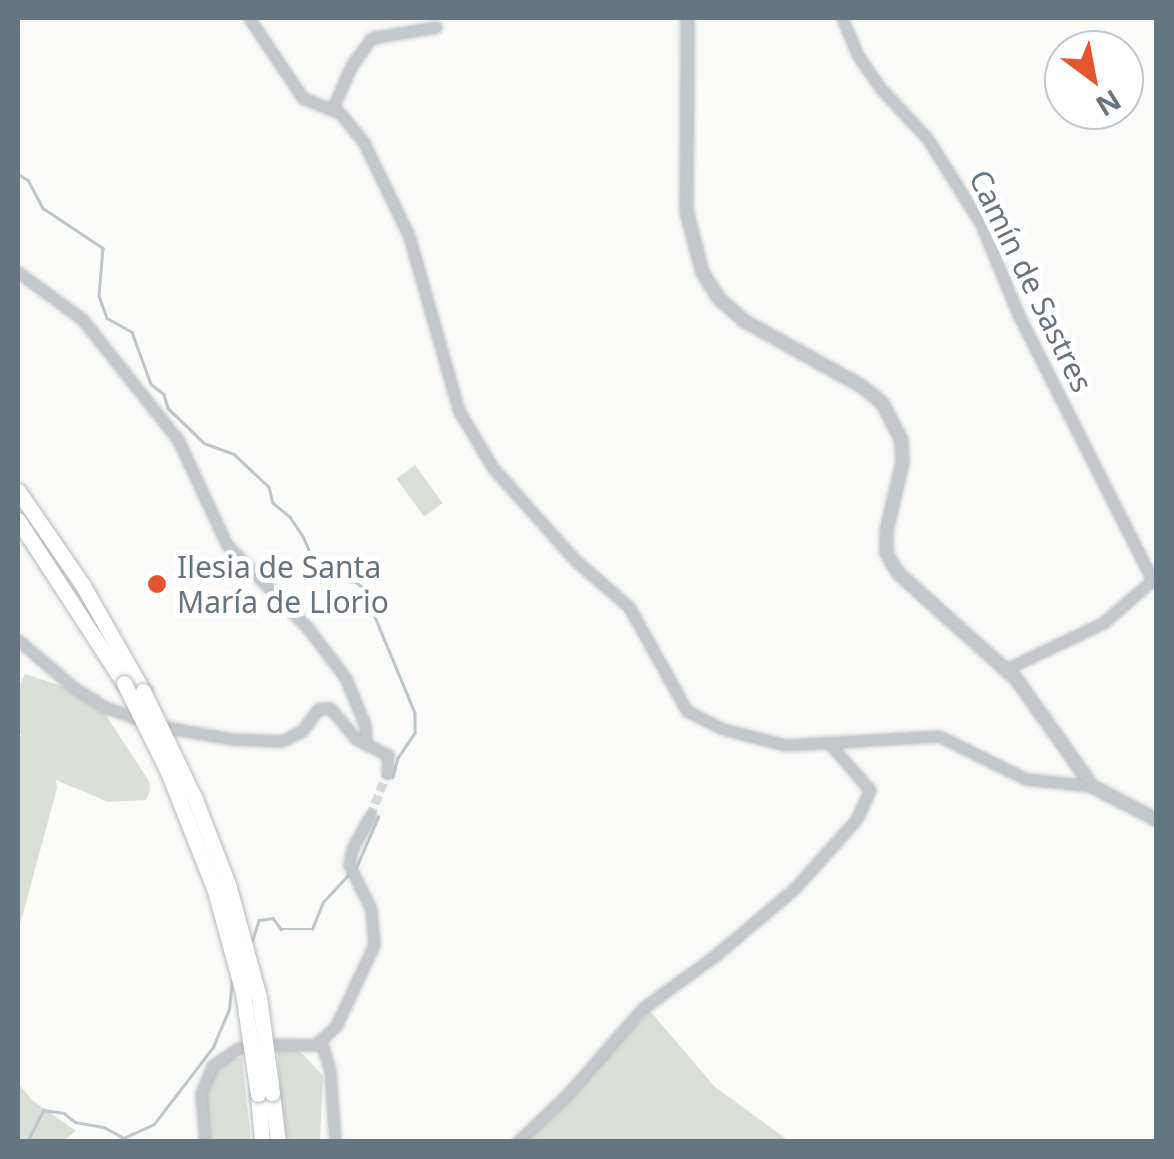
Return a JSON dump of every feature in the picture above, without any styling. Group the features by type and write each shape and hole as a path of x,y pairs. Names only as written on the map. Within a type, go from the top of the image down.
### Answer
{"highway":[{"path":"18,491 82,584 143,691 195,799 228,884 259,997 265,1093 262,1142"},
{"path":"18,520 124,683 168,772 214,891 278,1142"}],"street":[{"path":"249,18 303,98 332,110 354,128 392,198 409,236 459,411 493,468 575,560 629,607 687,710 723,728 786,744 939,736 1026,779 1092,786 1156,820"},
{"path":"687,18 686,211 702,272 718,298 743,320 860,385 894,418 902,462 886,530 886,553 916,592 1006,669 1092,786"},
{"name":"Camín de Sastres","path":"842,18 858,56 882,90 927,138 980,222 1019,316 1155,579"},
{"path":"332,110 351,66 371,38 436,27"},
{"path":"18,272 83,320 113,352 178,440 227,545 306,627 350,684 365,725 366,744"},
{"path":"1006,669 1103,622 1155,579"},
{"path":"18,640 73,687 129,718 231,739 282,742 298,735 324,707 366,744 388,756 387,773"},
{"path":"517,1142 565,1097 643,1008 718,954 794,889 865,806 868,782 839,759 828,742"},
{"path":"206,1142 201,1093 213,1065 258,1044 321,1042 336,1026 374,946 371,909 352,872 352,848 370,816"},
{"path":"321,1042 330,1071 335,1142"}],"shaded area":[{"path":"415,465 443,503 424,517 396,479"},
{"path":"25,674 62,686 105,714 149,781 150,790 146,800 108,802 56,780 18,932 18,739 22,735 18,734 18,688"},
{"path":"650,1011 715,1087 789,1141 525,1142"},
{"path":"277,1049 300,1051 323,1076 320,1141 285,1141"},
{"path":"242,1058 251,1141 209,1141 205,1101 211,1076 230,1059"},
{"path":"18,1083 32,1100 76,1131 63,1141 18,1141"}],"waterway":[{"path":"18,174 28,180 43,208 103,248 99,296 107,318 132,332 151,384 164,394 168,408 204,443 234,454 269,487 273,503 290,517 303,536 318,571 334,580 356,582 369,592 373,612 415,713 415,733 398,758 393,777"},
{"path":"355,870 378,817"},
{"path":"251,944 259,920 273,918 281,929 312,929 323,902 348,875"},
{"path":"27,1142 43,1110 64,1113 75,1122 104,1127 124,1138 154,1124 213,1047 229,1009 232,981"}],"tunnel":[{"path":"370,816 387,773"}],"place":[{"name":"Ilesia de Santa María de Llorio","path":"157,584"}]}
